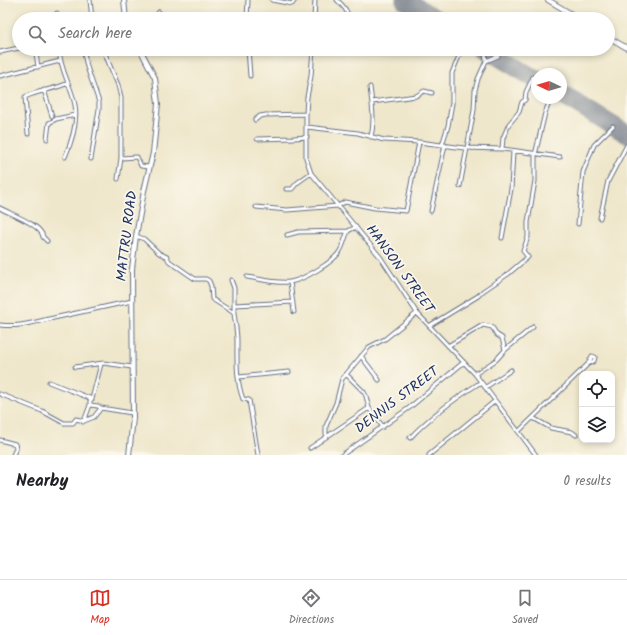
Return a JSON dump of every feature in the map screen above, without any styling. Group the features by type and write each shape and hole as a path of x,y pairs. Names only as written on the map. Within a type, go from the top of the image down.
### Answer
{"main road":[{"path":"124,0 125,12"},
{"path":"548,0 568,12"},
{"path":"615,41 627,48"},
{"name":"MATTRU ROAD","path":"129,455 132,435 132,269 136,236 157,118 158,96 155,78 144,56"}],"street":[{"path":"90,0 91,12"},
{"path":"247,12 248,0"},
{"path":"272,0 292,4 295,0"},
{"path":"314,12 315,0"},
{"path":"337,0 343,5 347,12"},
{"path":"0,52 12,49"},
{"path":"36,56 38,67"},
{"path":"60,56 74,105 75,115 72,136 65,156"},
{"path":"85,56 99,102 91,159"},
{"path":"106,56 118,85 121,98 121,158 118,179"},
{"path":"249,56 250,76"},
{"name":"HANSON STREET","path":"312,56 306,114 306,158 311,173 381,258 417,313 486,387 536,455"},
{"path":"431,211 452,103 452,73 459,56"},
{"path":"460,186 474,110 475,90 486,61 486,56"},
{"path":"486,61 498,56"},
{"path":"0,76 60,61"},
{"path":"502,149 503,138 509,124 519,112 522,102 525,100 526,92 531,81"},
{"path":"28,134 26,97 44,90 59,88 68,83"},
{"path":"370,87 373,129 371,137"},
{"path":"44,90 52,116"},
{"path":"372,102 416,96 424,91 432,93"},
{"path":"429,326 478,296 528,257 523,251 528,237 528,222 535,181 535,155 549,104"},
{"path":"255,120 260,116 266,115 306,114"},
{"path":"47,139 49,123 56,119 75,115"},
{"path":"578,224 583,172 594,145 613,126"},
{"path":"307,127 358,133 393,142 419,142 466,148 502,149 535,155 560,157"},
{"path":"258,139 294,138 307,136"},
{"path":"256,207 287,210 338,206 345,202 375,208 406,211 419,142"},
{"path":"600,218 608,180 627,145"},
{"path":"502,238 511,189 513,151"},
{"path":"121,158 137,157 141,166 149,167"},
{"path":"286,189 292,189 297,183 311,173"},
{"path":"0,208 33,225 42,232 43,237 48,240"},
{"path":"287,235 304,232 348,231 356,227"},
{"path":"247,277 278,282 290,282 310,274 333,259 340,252 348,231"},
{"path":"136,236 144,239 159,253 167,257 169,262 195,279 208,281 211,286 212,299 234,313"},
{"path":"231,280 234,288 234,313 242,398 249,400 258,455"},
{"path":"290,282 294,312"},
{"path":"0,325 20,326 72,315 103,306 132,301"},
{"path":"234,305 293,302"},
{"path":"326,434 326,426 336,403 342,379 369,347 385,339 417,313"},
{"path":"448,346 483,325 492,327 497,335 502,338 505,350"},
{"path":"475,374 496,360 505,350 533,327"},
{"path":"361,356 379,380"},
{"name":"DENNIS STREET","path":"342,455 409,408 464,362"},
{"path":"75,367 101,364 132,367"},
{"path":"83,422 90,401 92,400 101,364"},
{"path":"519,431 588,364"},
{"path":"486,387 510,370"},
{"path":"239,377 289,372"},
{"path":"346,374 364,392 369,408 383,427"},
{"path":"50,382 92,400"},
{"path":"410,438 459,396 481,382"},
{"path":"0,394 42,410 64,423 72,424 76,419 83,422 94,417 101,408"},
{"path":"429,455 495,401"},
{"path":"90,404 101,408 132,413"},
{"path":"310,448 369,408"},
{"path":"533,418 551,428 567,430 576,435"},
{"path":"0,440 15,444 16,448 13,455"}],"runway":[{"path":"405,0 425,12"},
{"path":"498,56 531,76"},
{"path":"567,98 627,134"}]}
